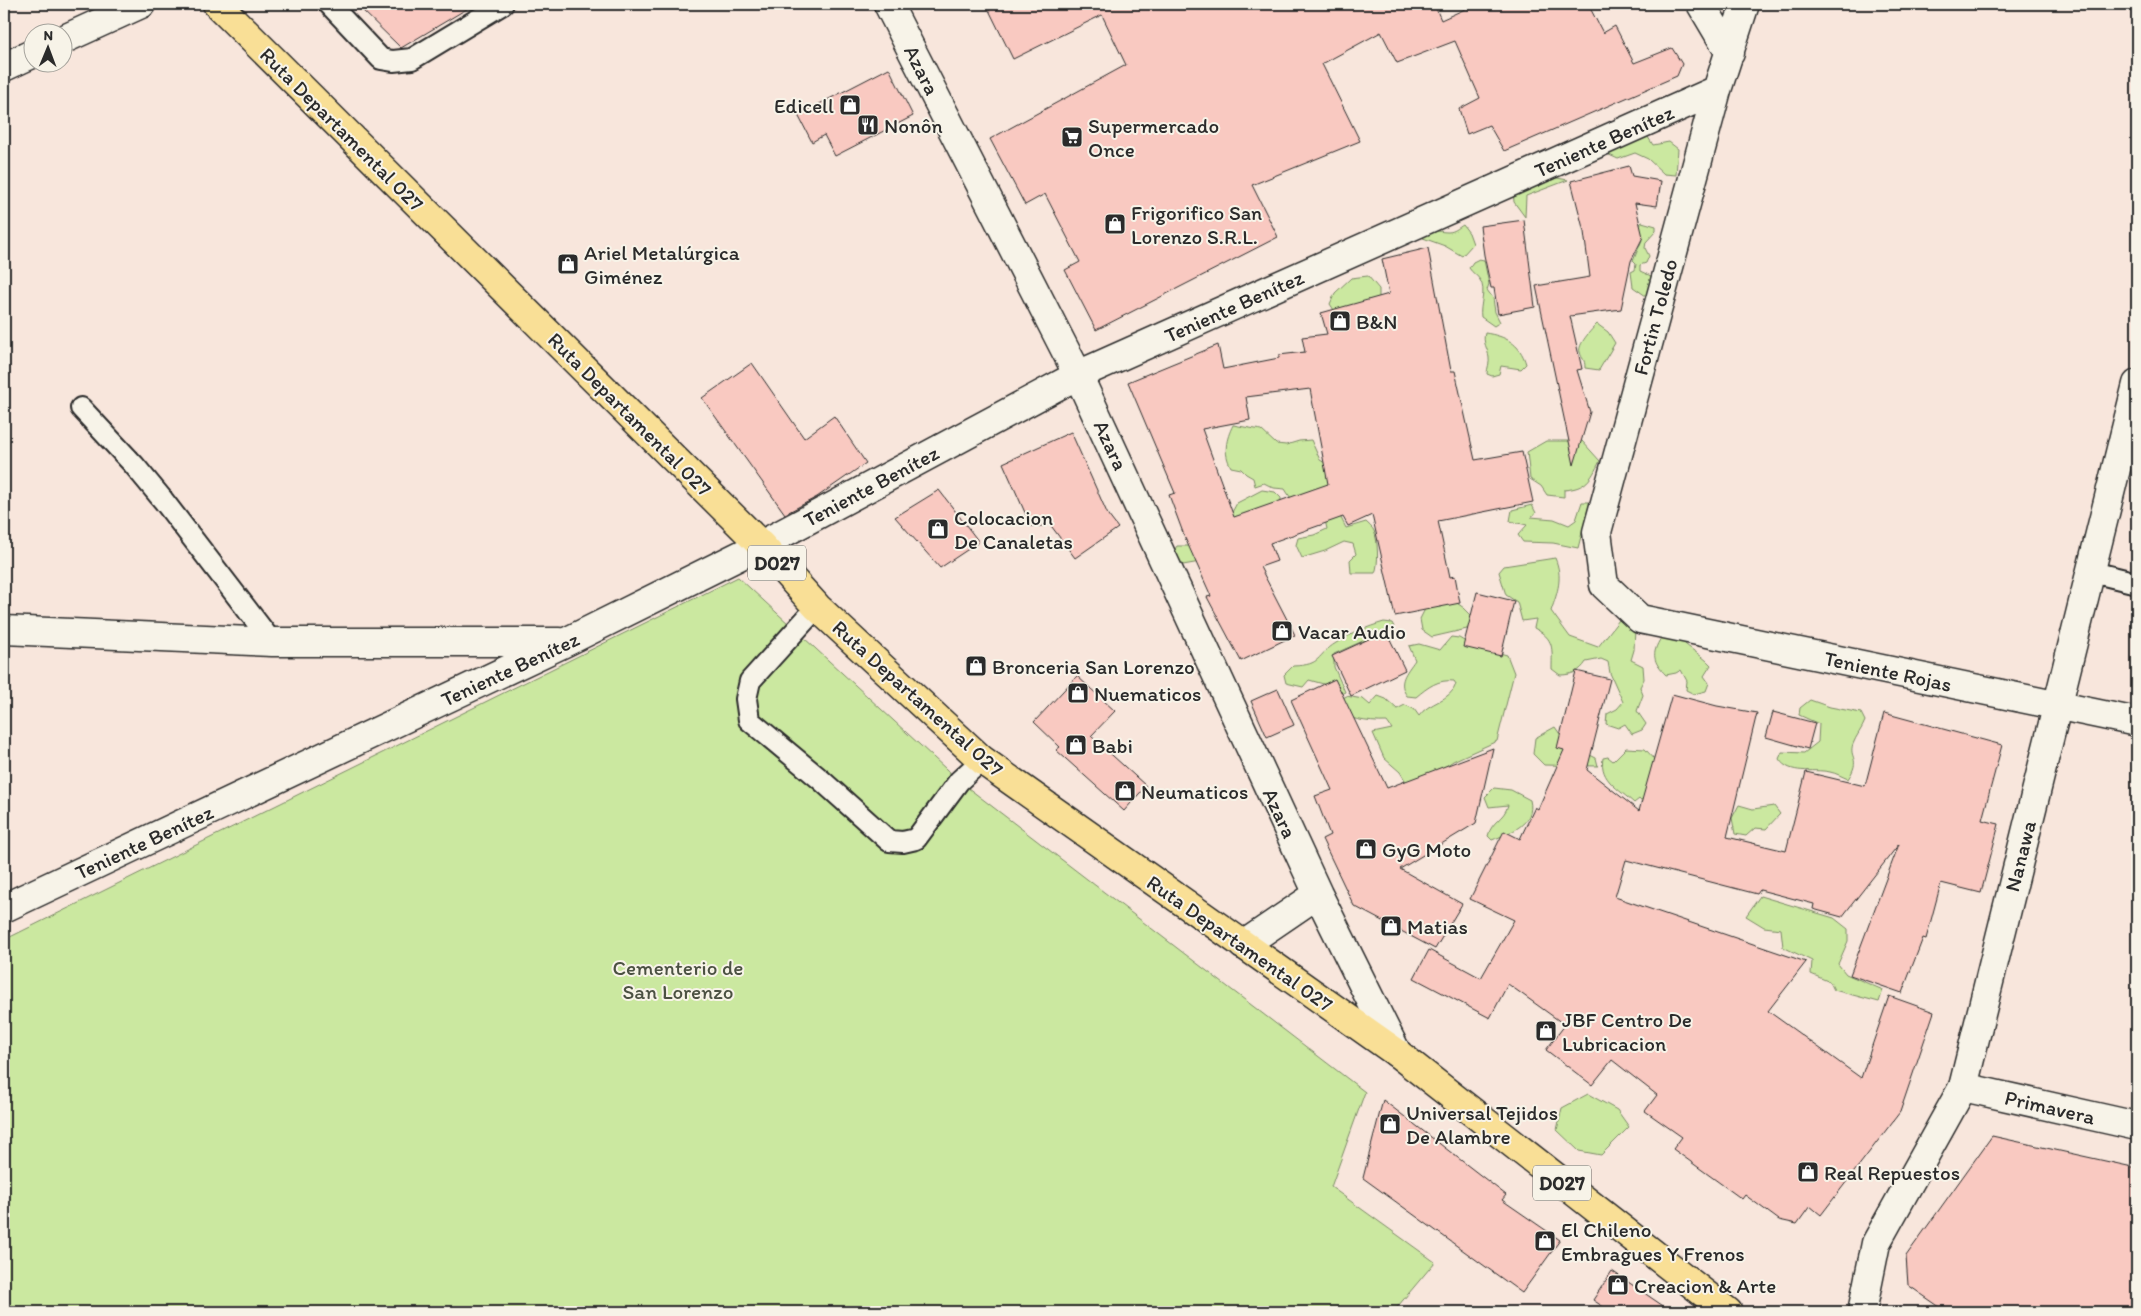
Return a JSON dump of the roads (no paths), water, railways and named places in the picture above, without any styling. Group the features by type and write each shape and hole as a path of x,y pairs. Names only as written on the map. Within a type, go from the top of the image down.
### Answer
{"main road":[{"name":"Ruta Departamental 027","path":"217,4 761,545 817,607 982,760 1397,1053 1728,1312"}],"street":[{"path":"72,35 141,4"},
{"name":"Azara","path":"888,4 1078,375 1318,894 1397,1053"},
{"path":"1701,4 1730,53"},
{"name":"Fortin Toledo","path":"1640,619 1604,585 1597,532 1717,90 1745,4"},
{"path":"4,67 22,59"},
{"name":"Teniente Benítez","path":"4,908 566,642 761,545 1078,375 1717,90"},
{"name":"Nanawa","path":"1862,1312 1876,1243 1963,1087 2137,384"},
{"name":"Teniente Rojas","path":"1640,619 2057,707 2137,722"},
{"path":"4,630 272,642 566,642"},
{"path":"1243,945 1318,894"},
{"name":"Primavera","path":"1963,1087 2137,1126"}],"lane":[{"path":"329,4 381,59 393,60 412,59 503,4"},
{"path":"80,408 134,464 272,642"},
{"path":"2092,572 2137,583"},
{"path":"817,607 750,682 746,699 749,720 820,779 889,841 902,842 916,839 959,781 982,760"}],"place":[{"name":"Edicell","path":"850,105"},
{"name":"Nonôn","path":"868,125"},
{"name":"Supermercado Once","path":"1072,137"},
{"name":"Frigorifico San Lorenzo S.R.L.","path":"1115,224"},
{"name":"Ariel Metalúrgica Giménez","path":"568,264"},
{"name":"B&N","path":"1340,321"},
{"name":"Colocacion De Canaletas","path":"938,529"},
{"name":"Vacar Audio","path":"1282,631"},
{"name":"Bronceria San Lorenzo","path":"976,666"},
{"name":"Nuematicos","path":"1078,693"},
{"name":"Babi","path":"1076,745"},
{"name":"Neumaticos","path":"1125,791"},
{"name":"GyG Moto","path":"1366,849"},
{"name":"Matias","path":"1391,926"},
{"name":"JBF Centro De Lubricacion","path":"1546,1031"},
{"name":"Universal Tejidos De Alambre","path":"1390,1124"},
{"name":"Real Repuestos","path":"1808,1172"},
{"name":"El Chileno Embragues Y Frenos","path":"1545,1241"},
{"name":"Creacion & Arte","path":"1618,1285"}],"park label":[{"name":"Cementerio de San Lorenzo","path":"678,979"}]}
